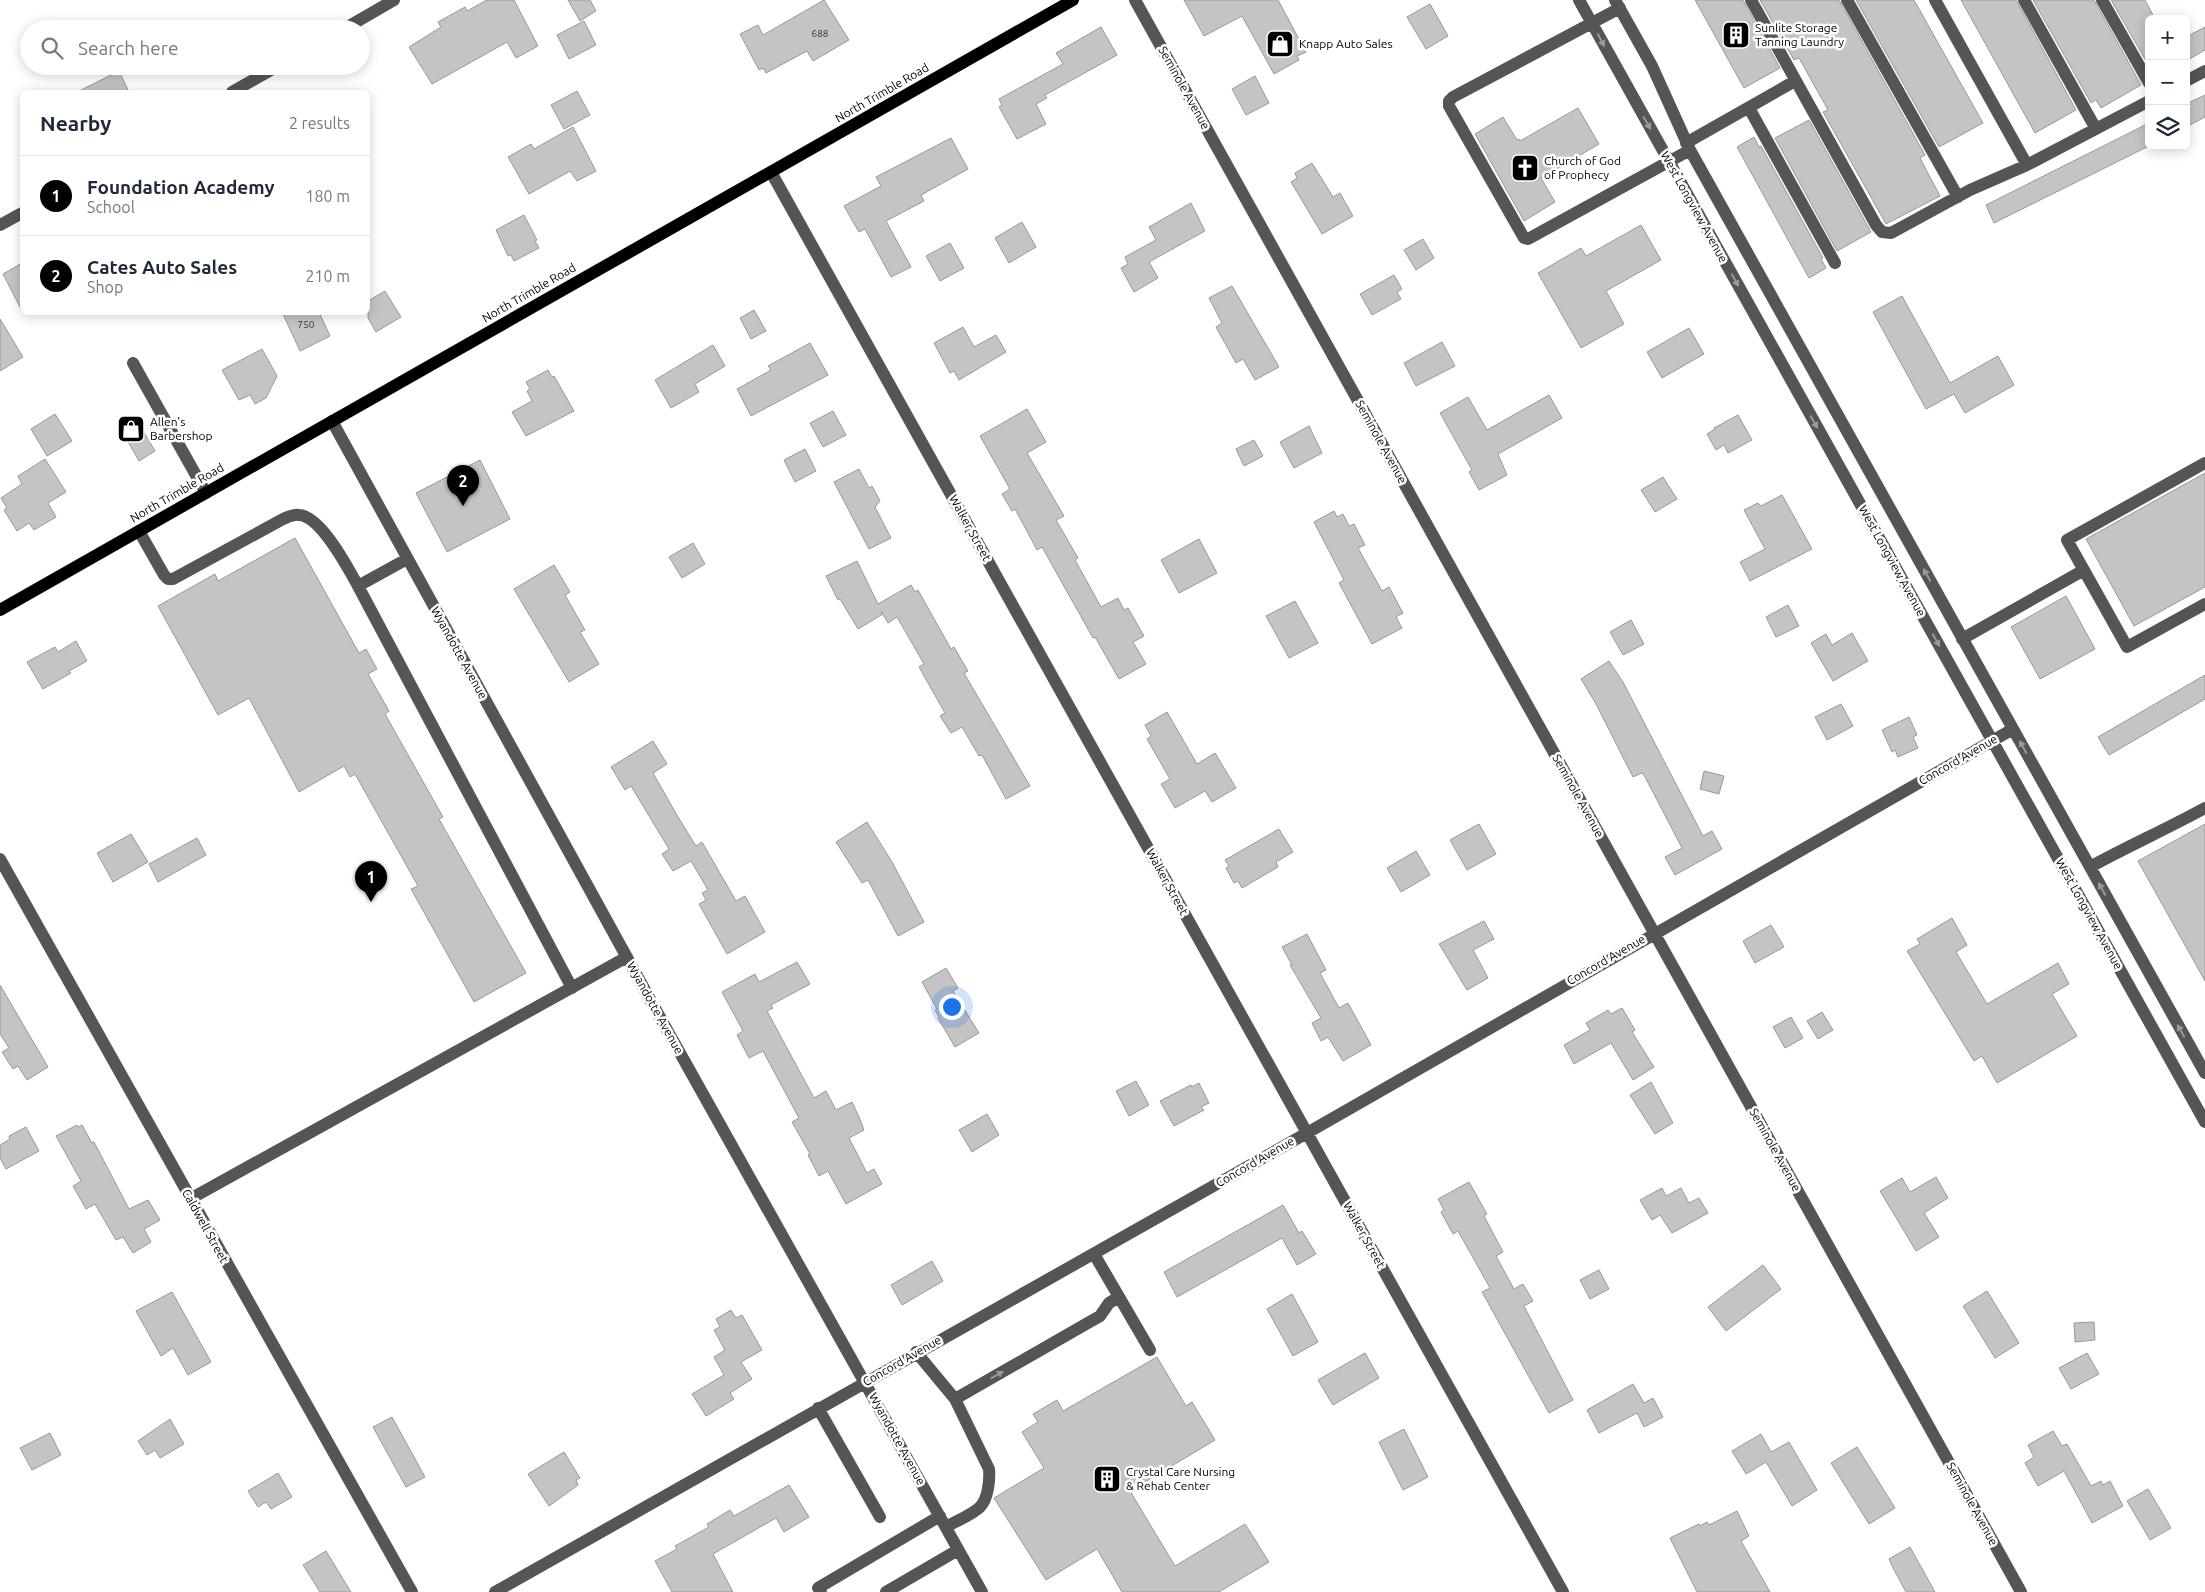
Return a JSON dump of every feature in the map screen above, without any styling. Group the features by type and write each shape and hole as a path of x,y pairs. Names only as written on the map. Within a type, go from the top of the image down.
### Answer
{"main road":[{"name":"North Trimble Road","path":"0,610 1073,0"}],"street":[{"path":"360,20 394,0"},
{"name":"Seminole Avenue","path":"1135,0 2021,1592"},
{"name":"West Longview Avenue","path":"1578,0 2205,1122"},
{"path":"1751,0 1795,81 1882,232 1892,233 1958,197 2027,166 2145,103"},
{"path":"1847,0 1958,197"},
{"path":"1935,0 2027,166"},
{"path":"2024,0 2096,129"},
{"path":"2102,0 2145,76"},
{"path":"1617,4 1591,23 1453,97 1449,101 1521,236 1528,239 1670,163 1688,147 1795,81"},
{"name":"West Longview Avenue","path":"1617,4 1652,66 1688,147 2205,1073"},
{"path":"2190,79 2205,71"},
{"path":"236,90 262,75"},
{"path":"1749,108 1835,263"},
{"name":"Walker Street","path":"771,172 1563,1592"},
{"path":"0,225 20,214"},
{"path":"133,363 206,493"},
{"name":"Wyandotte Avenue","path":"332,421 627,957 982,1592"},
{"path":"2205,463 2067,540 2127,647 2205,604"},
{"path":"139,531 164,575 168,579 173,579 284,519 298,514 310,519 337,548 572,988"},
{"path":"358,586 407,559"},
{"path":"1962,639 2084,570"},
{"name":"Concord Avenue","path":"495,1592 916,1352 1307,1133 2012,729"},
{"path":"2090,867 2125,847 2162,832 2205,808"},
{"name":"Caldwell Street","path":"0,859 412,1592"},
{"path":"190,1199 627,957"},
{"path":"1094,1254 1150,1350"},
{"path":"954,1400 1100,1316 1109,1303 1118,1297"},
{"path":"821,1592 818,1588 943,1521 980,1507 984,1500 990,1477 989,1469 954,1400 916,1352"},
{"path":"818,1408 880,1517"},
{"path":"886,1592 958,1550"}],"building":[{"path":"487,0 514,0 538,46 516,58 507,42 432,84 409,47 441,27 438,22 465,7 467,11"},
{"path":"568,0 590,0 596,11 580,21"},
{"path":"824,0 849,40 813,61 807,51 766,73 763,68 759,70 740,34 758,25 763,35"},
{"name":"Knapp Auto Sales","path":"1184,0 1278,0 1306,52 1297,56 1299,60 1274,74 1242,16 1204,36"},
{"name":"Sunlite Storage Tanning Laundry","path":"1695,0 1743,0 1780,68 1744,88"},
{"path":"1760,0 1839,0 1925,155 1920,158 1940,196 1886,224 1823,112 1828,110 1799,58 1794,60"},
{"path":"1856,0 1914,0 1983,123 1939,147"},
{"path":"1961,0 2016,0 2076,110 2035,133"},
{"path":"2033,0 2094,0 2141,85 2101,108 2096,100 2091,103"},
{"path":"2111,0 2145,0 2153,15 2145,15 2145,59"},
{"path":"1430,4 1448,36 1426,49 1407,17"},
{"path":"584,21 596,45 569,59 557,35"},
{"path":"1101,27 1117,55 1045,95 1047,98 1036,104 1046,124 1017,139 999,107 1002,105 999,99 1063,64 1056,53"},
{"path":"2205,27 2205,50 2190,59 2190,35"},
{"path":"111,75 121,75 128,90 81,90"},
{"path":"1255,76 1269,103 1246,115 1232,89"},
{"path":"577,91 590,115 564,129 551,105"},
{"path":"2205,95 2205,117 2190,125 2190,105 2190,102"},
{"name":"Church of God of Prophecy","path":"1578,108 1599,144 1541,178 1555,202 1524,221 1475,134 1503,117 1517,140 1519,139 1520,141"},
{"path":"1809,120 1871,232 1837,251 1775,138"},
{"path":"2145,125 2145,148 1994,223 1986,205"},
{"path":"573,127 596,171 577,181 570,171 529,194 508,157 531,144 534,149"},
{"path":"1754,137 1759,147 1761,146 1823,258 1821,259 1826,268 1809,278 1737,147"},
{"path":"951,138 968,169 921,195 924,201 886,221 911,267 891,277 865,229 859,232 844,206 881,186 876,177"},
{"path":"1312,163 1333,197 1340,193 1353,216 1322,234 1291,182 1297,178 1295,173"},
{"path":"1191,203 1205,231 1149,262 1158,278 1134,292 1121,268 1128,264 1125,257 1156,240 1149,227"},
{"path":"524,215 539,248 514,261 511,255 508,256 496,230"},
{"path":"1022,222 1036,247 1009,263 995,238"},
{"path":"1641,225 1661,260 1606,291 1624,324 1581,348 1538,273 1581,248 1586,256"},
{"path":"1423,239 1434,258 1416,270 1404,250"},
{"path":"950,243 964,268 940,281 926,256"},
{"path":"20,264 20,307 3,274"},
{"path":"1394,275 1402,289 1397,292 1401,299 1372,315 1360,294"},
{"path":"1232,286 1279,367 1255,380 1243,359 1236,363 1216,327 1222,323 1209,298"},
{"path":"385,291 401,317 376,332 368,318 368,315 370,315 370,300"},
{"path":"1902,296 1950,383 1998,356 2014,385 1965,413 1954,394 1926,409 1873,312"},
{"path":"754,310 766,331 751,339 740,318"},
{"path":"283,315 320,315 330,336 300,351"},
{"path":"0,319 23,357 0,371"},
{"path":"963,327 974,347 996,335 1006,352 959,380 954,371 950,373 934,343"},
{"path":"1689,328 1704,354 1662,378 1647,352"},
{"path":"1442,342 1455,366 1416,386 1404,363"},
{"path":"810,343 828,375 751,416 737,389 771,370 768,366"},
{"path":"713,345 725,366 695,384 699,392 671,408 655,380"},
{"path":"262,349 277,376 266,398 255,404 250,395 239,400 222,370"},
{"path":"548,370 552,377 554,376 574,411 526,436 512,412 532,401 527,391 530,389 526,382"},
{"path":"1549,395 1562,418 1498,454 1507,475 1479,490 1469,472 1472,470 1440,413 1468,397 1487,430"},
{"path":"1027,409 1046,442 1027,453 1064,516 1056,520 1078,558 1075,560 1101,607 1118,598 1124,610 1128,608 1144,636 1133,642 1146,664 1119,679 1095,637 1093,638 1042,547 1037,550 1015,509 1012,511 1002,494 1010,489 980,436"},
{"path":"833,411 846,435 823,447 810,423"},
{"path":"55,414 72,441 47,456 31,429"},
{"path":"1738,415 1752,440 1728,453 1724,445 1716,450 1707,434"},
{"name":"Allen's Barbershop","path":"135,417 155,451 139,461 119,426"},
{"path":"1309,426 1322,453 1294,468 1280,442"},
{"path":"1254,440 1263,456 1244,466 1236,449"},
{"path":"805,449 816,471 795,482 784,460"},
{"path":"45,459 66,492 48,503 56,517 34,530 29,523 17,531 4,510 7,508 1,498 22,484 18,476"},
{"path":"480,460 510,519 447,552 416,493"},
{"path":"859,469 869,488 872,486 880,501 875,507 891,538 869,549 834,482"},
{"path":"2205,473 2205,587 2134,626 2086,539"},
{"path":"1663,477 1677,499 1655,512 1641,490"},
{"path":"1782,495 1812,549 1750,581 1740,562 1765,549 1744,510 1758,503 1761,506"},
{"path":"1334,511 1337,517 1343,514 1349,526 1354,524 1365,545 1358,548 1382,591 1389,587 1403,613 1396,617 1402,628 1372,644 1339,583 1344,580 1314,522"},
{"path":"295,538 359,653 366,649 377,669 368,674 389,711 385,714 443,817 439,819 526,973 474,1002 411,889 418,886 355,774 350,777 344,766 299,792 249,698 218,715 158,606 215,574 218,581"},
{"path":"1199,539 1217,573 1179,593 1161,560"},
{"path":"693,543 705,564 682,578 669,557"},
{"path":"857,561 878,604 911,585 915,592 918,590 951,649 954,647 968,671 964,673 1030,786 1006,799 982,755 979,756 962,727 951,733 940,716 945,713 919,667 924,664 897,617 888,623 883,614 858,629 840,599 838,600 826,576"},
{"path":"554,565 570,592 565,595 585,630 580,632 599,664 569,682 514,589"},
{"path":"2066,596 2095,649 2040,679 2011,627"},
{"path":"1295,601 1318,643 1289,658 1266,616"},
{"path":"1788,605 1799,626 1776,637 1766,617"},
{"path":"1631,620 1644,644 1623,655 1610,632"},
{"path":"1852,633 1868,661 1833,681 1811,643 1826,634 1832,645"},
{"path":"76,641 87,661 69,671 71,673 43,689 27,662 55,647 58,652"},
{"path":"1609,661 1623,682 1703,836 1712,831 1722,849 1675,875 1665,857 1682,848 1644,775 1642,773 1633,777 1595,702 1581,679"},
{"path":"2205,675 2205,699 2109,755 2098,737"},
{"path":"1841,704 1853,726 1827,740 1815,717"},
{"path":"1167,712 1197,764 1215,753 1236,788 1212,802 1205,791 1175,808 1161,784 1170,779 1147,739 1151,736 1145,725"},
{"path":"1909,717 1917,735 1913,737 1918,748 1898,757 1895,750 1892,752 1882,730"},
{"path":"653,741 667,764 653,773 678,817 696,846 702,842 736,901 745,896 765,932 727,954 699,904 706,900 702,893 708,890 691,861 673,871 662,854 669,849 631,786 625,790 611,767"},
{"path":"1704,771 1724,776 1719,794 1700,789"},
{"path":"867,822 892,862 924,922 898,936 868,880 862,883 836,842"},
{"path":"1479,824 1496,854 1467,870 1450,840"},
{"path":"2205,824 2205,981 2138,861"},
{"path":"1279,829 1293,852 1276,862 1278,867 1242,888 1238,881 1234,883 1226,868 1229,866 1225,860"},
{"path":"131,834 148,862 113,882 97,853"},
{"path":"197,838 206,855 158,882 149,864"},
{"path":"1416,851 1430,875 1401,892 1387,868"},
{"path":"1952,918 1967,945 1956,952 1987,1004 2058,963 2069,984 2052,994 2077,1036 1997,1083 1982,1056 1974,1061 1907,951 1920,944 1917,939"},
{"path":"1484,921 1494,939 1473,950 1488,978 1467,990 1439,944"},
{"path":"1771,925 1784,947 1755,963 1743,941"},
{"path":"1307,934 1326,970 1320,973 1339,1008 1348,1003 1371,1045 1343,1061 1328,1037 1321,1041 1312,1023 1321,1018 1290,965 1292,965 1282,947"},
{"path":"797,962 810,984 771,1005 773,1008 767,1011 814,1098 826,1091 836,1110 852,1102 864,1130 849,1138 867,1173 874,1169 882,1184 846,1204 828,1171 819,1176 808,1155 810,1154 792,1122 799,1118 763,1051 749,1058 737,1035 743,1031 722,992 755,974 759,982"},
{"path":"946,968 958,988 953,991 979,1033 955,1047 938,1018 935,1010 937,1009 922,982"},
{"path":"0,985 48,1067 27,1080 18,1066 13,1069 2,1052 9,1048 0,1034"},
{"path":"1622,1008 1635,1030 1632,1032 1654,1067 1633,1080 1611,1043 1574,1064 1564,1045 1590,1030 1586,1023 1608,1010 1611,1014"},
{"path":"1822,1012 1833,1030 1818,1039 1807,1021"},
{"path":"1791,1017 1803,1038 1785,1048 1773,1027"},
{"path":"1136,1081 1149,1105 1129,1116 1116,1091"},
{"path":"1651,1082 1673,1123 1655,1134 1630,1095"},
{"path":"1199,1083 1209,1103 1201,1107 1204,1110 1174,1126 1160,1101 1191,1085 1192,1087"},
{"path":"987,1114 999,1135 972,1152 959,1130"},
{"path":"77,1125 78,1127 82,1125 92,1143 94,1142 129,1209 148,1200 160,1220 144,1229 151,1242 133,1253 123,1237 116,1240 95,1204 86,1209 73,1186 81,1181 56,1136"},
{"path":"26,1127 39,1151 6,1169 0,1158 0,1145 10,1139 9,1136"},
{"path":"1936,1177 1948,1198 1924,1213 1939,1237 1916,1251 1880,1191 1902,1178 1910,1192"},
{"path":"1469,1182 1487,1214 1484,1216 1503,1252 1496,1256 1514,1289 1523,1284 1533,1301 1524,1306 1573,1400 1549,1413 1482,1292 1490,1288 1458,1231 1453,1234 1441,1212 1444,1210 1438,1199"},
{"path":"1662,1188 1666,1196 1681,1188 1689,1203 1699,1198 1708,1213 1672,1233 1660,1215 1652,1220 1640,1200"},
{"path":"1283,1205 1299,1233 1302,1231 1316,1254 1297,1265 1282,1238 1177,1297 1164,1272"},
{"path":"932,1261 943,1281 902,1305 891,1285"},
{"path":"1763,1265 1781,1289 1726,1331 1708,1307"},
{"path":"1599,1270 1609,1289 1590,1299 1580,1280"},
{"path":"1987,1291 2019,1343 1995,1358 1963,1306"},
{"path":"172,1292 211,1362 188,1375 173,1348 161,1356 136,1311"},
{"path":"1292,1294 1318,1342 1293,1356 1267,1309"},
{"path":"731,1310 736,1318 742,1315 762,1350 741,1362 752,1379 730,1393 734,1399 706,1416 692,1394 724,1375 714,1357 725,1350 714,1330 720,1327 716,1319"},
{"path":"2094,1322 2095,1340 2075,1342 2074,1323"},
{"path":"1365,1353 1379,1378 1333,1405 1318,1380"},
{"path":"2087,1353 2099,1374 2071,1389 2059,1368"},
{"name":"Crystal Care Nursing & Rehab Center","path":"1157,1357 1186,1406 1192,1402 1215,1440 1130,1491 1175,1566 1245,1524 1269,1562 1219,1592 1122,1592 1097,1549 1046,1580 994,1498 1044,1468 1022,1432 1038,1422 1033,1414 1057,1400 1063,1411"},
{"path":"1633,1384 1644,1403 1653,1398 1663,1417 1644,1427 1637,1413 1599,1433 1587,1410"},
{"path":"392,1417 425,1477 406,1487 373,1427"},
{"path":"170,1419 184,1444 160,1458 155,1450 147,1455 138,1441"},
{"path":"1404,1429 1428,1477 1403,1490 1379,1442"},
{"path":"2053,1431 2062,1446 2067,1444 2091,1486 2101,1481 2103,1485 2110,1481 2123,1506 2092,1523 2064,1471 2038,1486 2025,1463 2034,1457 2028,1445"},
{"path":"50,1433 61,1455 32,1470 20,1448"},
{"path":"1761,1434 1771,1452 1789,1442 1817,1490 1792,1506 1766,1462 1746,1474 1732,1451"},
{"path":"1857,1447 1895,1508 1869,1524 1831,1463"},
{"path":"564,1452 580,1478 576,1480 578,1485 549,1506 528,1474"},
{"path":"278,1473 292,1497 271,1509 266,1502 258,1507 248,1491"},
{"path":"789,1485 809,1517 784,1532 776,1518 713,1554 733,1592 672,1592 655,1561 677,1549 675,1546 709,1527 707,1524 730,1510 734,1516"},
{"path":"2148,1489 2171,1528 2150,1540 2127,1501"},
{"path":"1737,1511 1749,1536 1741,1541 1770,1592 1697,1592 1670,1538 1699,1524 1700,1526 1707,1522 1709,1525"},
{"path":"1910,1547 1935,1592 1906,1592 1889,1559"},
{"path":"326,1551 351,1592 320,1592 303,1565"}],"place":[{"name":"Sunlite Storage Tanning Laundry","path":"1736,35"},
{"name":"Knapp Auto Sales","path":"1280,44"},
{"name":"Church of God of Prophecy","path":"1525,168"},
{"name":"Allen's Barbershop","path":"131,429"},
{"name":"Cates Auto Sales","path":"463,506"},
{"name":"Foundation Academy","path":"371,902"},
{"name":"Crystal Care Nursing & Rehab Center","path":"1107,1479"}]}
